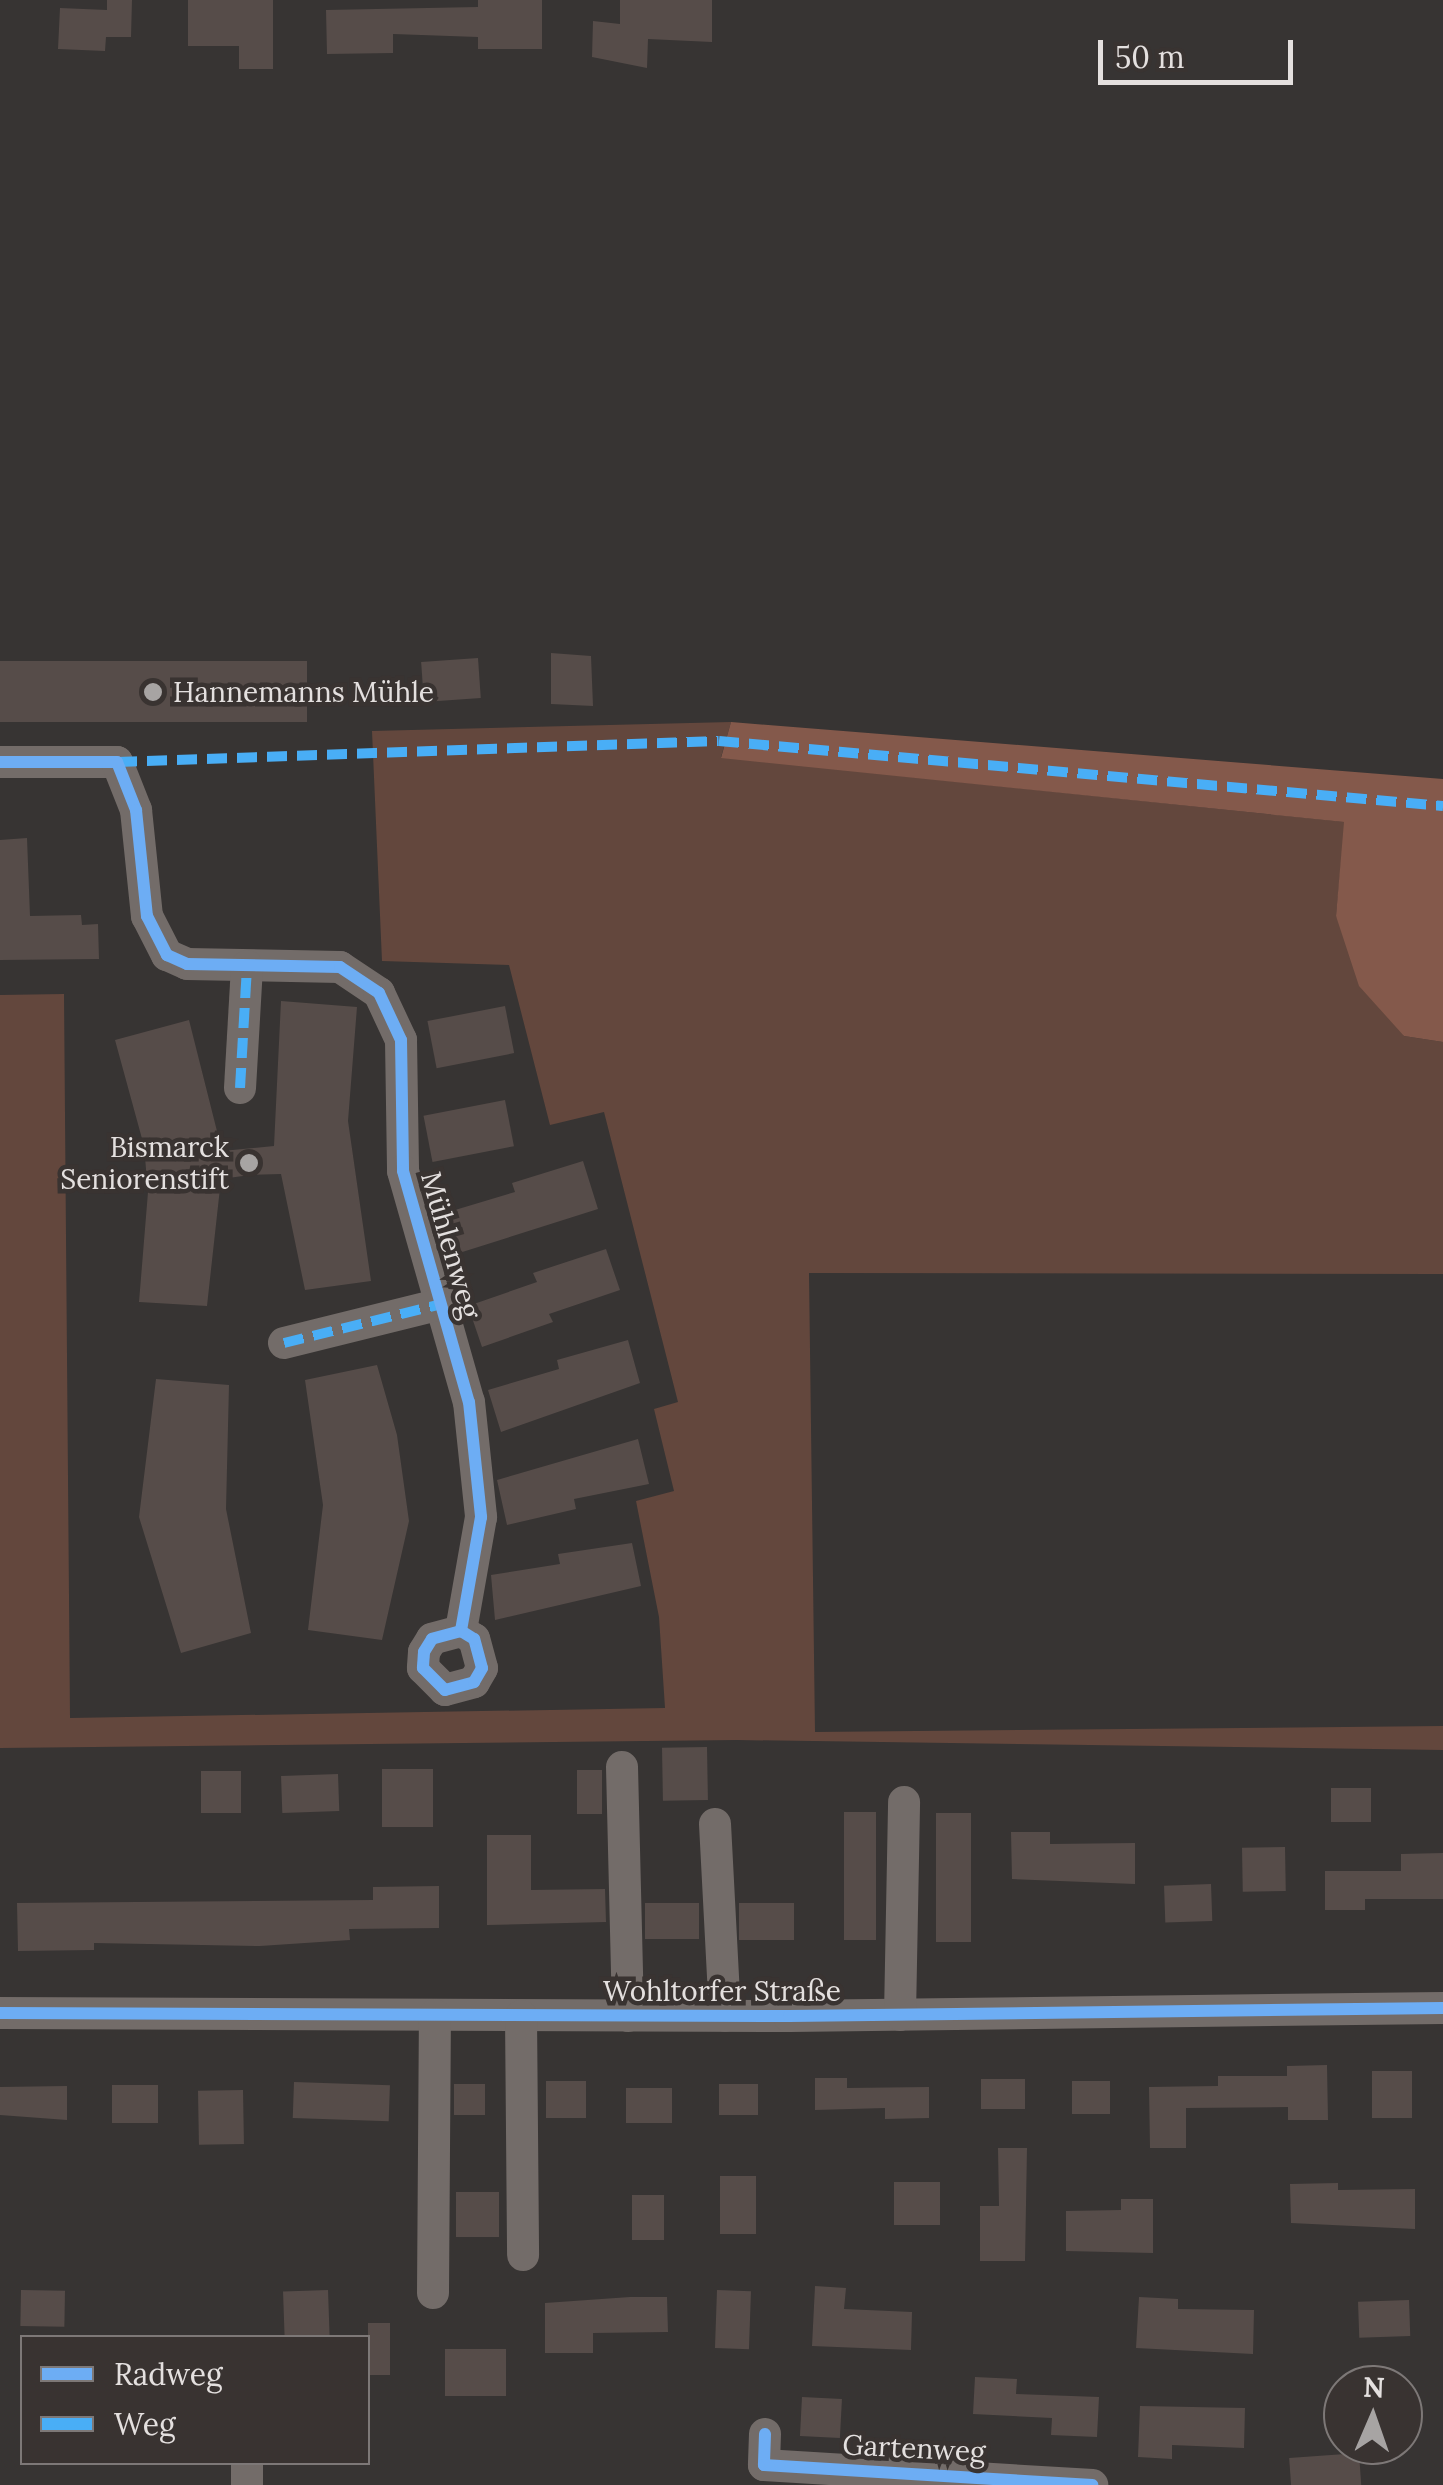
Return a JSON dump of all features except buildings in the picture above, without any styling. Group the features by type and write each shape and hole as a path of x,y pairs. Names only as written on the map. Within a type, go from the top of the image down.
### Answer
{"street":[{"name":"Mühlenweg","path":"0,762 117,762 136,810 147,916 167,955 187,964 340,967 378,993 400,1040 403,1170 468,1402 481,1516 461,1631"},
{"path":"240,1088 247,966"},
{"name":"Mühlenweg","path":"284,1343 442,1304"},
{"path":"622,1767 628,2016"},
{"path":"900,2015 904,1802"},
{"path":"715,1824 724,2016"},
{"name":"Wohltorfer Straße","path":"0,2013 724,2016 1443,2008"},
{"path":"433,2293 435,2015"},
{"path":"521,2016 522,2255"},
{"name":"Gartenweg","path":"765,2434 764,2465 1092,2485"}],"shaded area":[{"path":"731,722 721,757 1345,822 1336,916 1404,1036 1443,1042 1443,1274 809,1273 815,1732 1443,1726 1443,1750 737,1740 0,1748 0,995 64,994 70,1718 665,1708 659,1617 636,1501 674,1491 654,1409 678,1402 604,1112 550,1125 509,965 382,961 372,731"},
{"path":"731,722 1443,779 1443,1042 1404,1036 1359,986 1336,916 1344,822 721,758"}],"marked path":[{"path":"117,762 719,741 1443,806"},
{"path":"240,1088 247,966"},
{"path":"284,1343 442,1304"}],"cycle path":[{"path":"0,762 117,762 136,810 147,916 167,955 187,964 340,967 379,993 401,1040 403,1171 469,1402 481,1517 461,1631 432,1639 424,1652 423,1668 445,1690 474,1682 482,1668 474,1639 461,1631"},
{"path":"0,2013 789,2016 1443,2008"},
{"path":"765,2434 764,2465 1092,2485"}],"place":[{"name":"Hannemanns Mühle","path":"153,692"},
{"name":"Bismarck Seniorenstift","path":"249,1163"}]}
